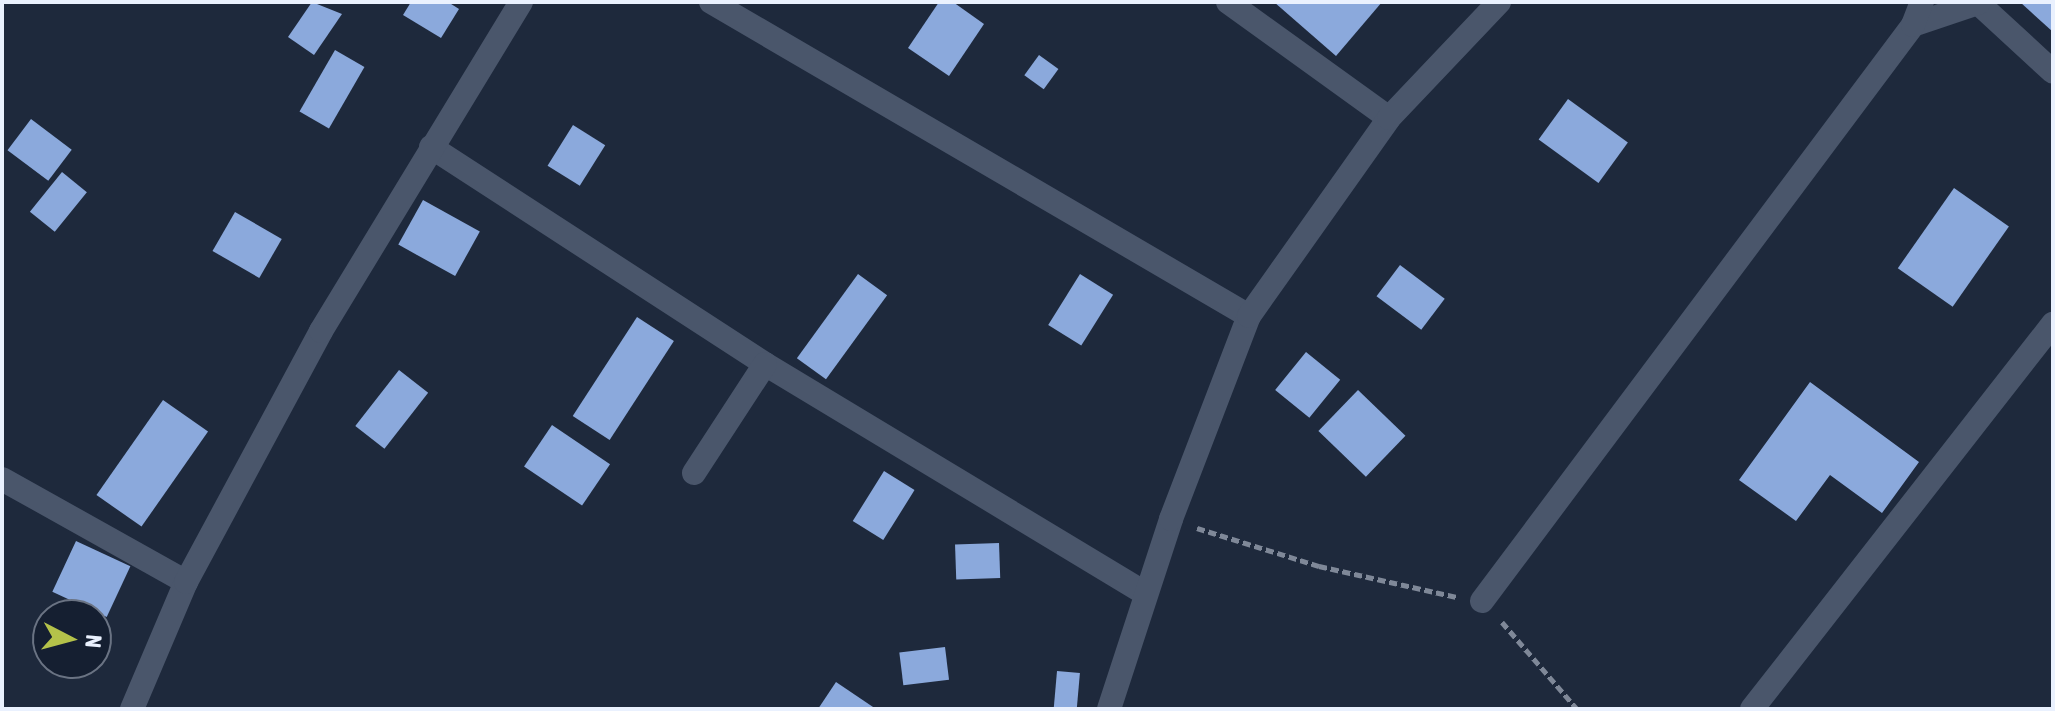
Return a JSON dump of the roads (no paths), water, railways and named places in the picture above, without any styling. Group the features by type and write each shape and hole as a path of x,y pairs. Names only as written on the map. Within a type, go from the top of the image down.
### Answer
{"street":[{"path":"132,709 186,582 321,331 521,2"},
{"path":"711,2 1249,316"},
{"path":"1228,2 1389,118"},
{"path":"1109,709 1171,519 1249,316 1389,118 1499,2"},
{"path":"1482,601 1917,14 1977,3 2053,72"},
{"path":"431,147 765,364 1146,594"},
{"path":"1752,709 2053,324"},
{"path":"694,473 765,364"},
{"path":"2,479 186,582"}]}
